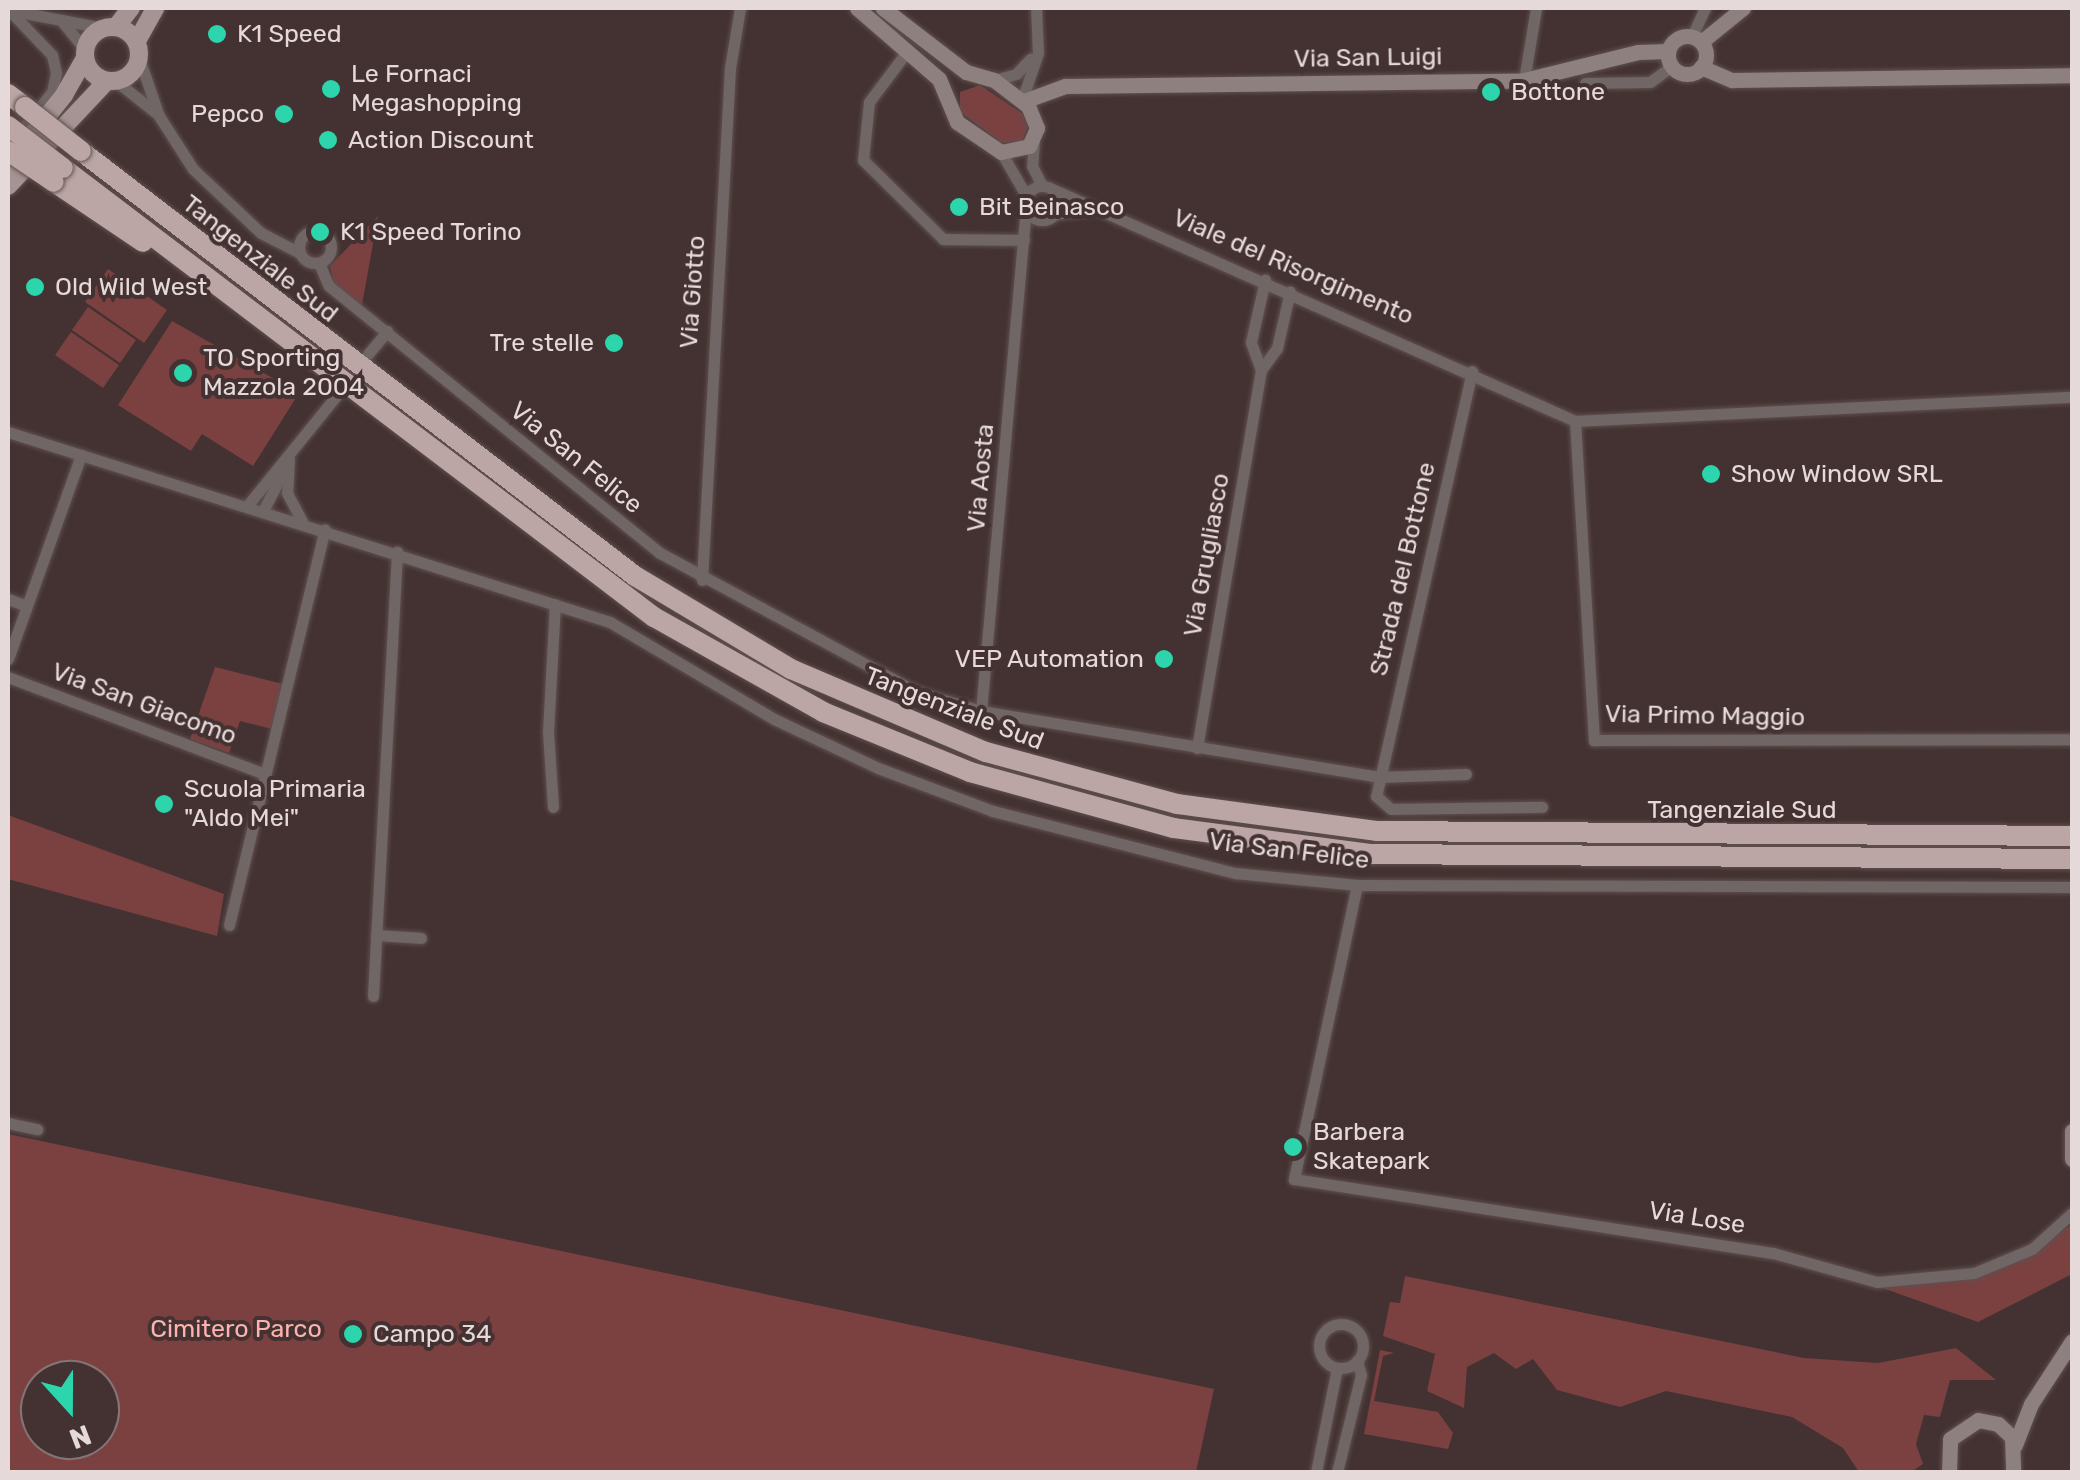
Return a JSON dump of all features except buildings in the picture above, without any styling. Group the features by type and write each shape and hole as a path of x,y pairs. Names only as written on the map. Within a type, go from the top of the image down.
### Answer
{"highway":[{"name":"Tangenziale Sud","path":"16,100 636,576 791,669 986,752 1177,804 1363,830 2072,836"},
{"name":"Tangenziale Sud","path":"8,126 59,175 180,260 576,564 677,632 823,712 1024,790 1173,828 1372,854 2072,859"},
{"path":"8,150 59,175"}],"main road":[{"path":"8,164 64,95 85,54 131,8"},
{"path":"8,186 112,81 131,74 155,8"},
{"path":"110,27 138,50"},
{"path":"85,54 92,73 112,81"}],"street":[{"name":"Via Giotto","path":"702,580 730,68 740,8"},
{"path":"857,8 907,42 974,76 994,80 1023,100 1037,122"},
{"path":"883,8 950,96 957,122 1001,152 1026,202 1049,217 1058,200 1032,166 1034,140 1048,98 1065,86"},
{"path":"1023,100 1039,42 1036,8"},
{"path":"1524,80 1536,8"},
{"path":"1701,67 1696,39 1705,8"},
{"name":"Via San Luigi","path":"1585,83 1650,82 1670,59 1678,38 1696,39 1744,8"},
{"path":"8,9 110,27"},
{"path":"8,9 52,55 56,73 52,92 8,150"},
{"path":"61,20 85,54"},
{"path":"907,42 867,107 863,160 943,239 1025,245"},
{"path":"994,80 1023,68 1039,42"},
{"name":"Via San Felice","path":"138,50 159,116 203,180 269,238 319,263 329,286 702,580 866,670 981,712 1378,777"},
{"name":"Via San Luigi","path":"1023,100 1065,86 1524,80 1638,52 1670,59 1685,73 1701,67 1732,80 2072,76"},
{"path":"950,96 974,76"},
{"name":"Via San Felice","path":"112,81 159,116"},
{"path":"1001,152 1022,151 1034,140"},
{"path":"1026,202 1046,187"},
{"name":"Viale del Risorgimento","path":"1046,187 1472,371"},
{"name":"Via Aosta","path":"981,712 1026,202"},
{"name":"Viale del Risorgimento","path":"1049,217 1093,209"},
{"name":"Via Aosta","path":"1025,245 1049,217"},
{"name":"Via San Felice","path":"307,234 320,232 331,244 319,263"},
{"path":"269,238 307,234 300,252"},
{"name":"Via Grugliasco","path":"1261,370 1251,342 1265,280"},
{"name":"Via Grugliasco","path":"1197,748 1261,370 1278,348 1290,291"},
{"path":"368,354 387,331"},
{"path":"1472,371 1575,421 2072,397"},
{"name":"Strada del Bottone","path":"1378,777 1472,371"},
{"path":"247,506 337,394"},
{"name":"Via Primo Maggio","path":"1575,421 1594,740 2072,739"},
{"name":"Via San Felice","path":"8,432 610,622 825,745 993,811 1235,873 1358,885 2072,887"},
{"path":"8,660 82,455"},
{"path":"263,511 290,456"},
{"path":"290,456 286,493 305,524"},
{"path":"230,925 325,530"},
{"path":"372,996 397,552"},
{"path":"8,598 27,606"},
{"path":"554,807 548,732 555,604"},
{"name":"Via San Giacomo","path":"8,678 265,774"},
{"path":"1466,774 1378,777 1376,796 1384,808 1542,806"},
{"name":"Via Lose","path":"1358,885 1294,1179 1773,1253 1877,1282 1974,1273 2032,1248 2072,1214"},
{"path":"376,935 421,938"},
{"path":"8,1123 36,1129"},
{"path":"2072,1131 2072,1159"},
{"path":"1336,1472 1361,1375 1357,1361 1361,1335 1337,1324 1319,1346 1337,1368"},
{"path":"2012,1472 2015,1444 2031,1404 2072,1341"},
{"path":"1337,1368 1357,1361"},
{"path":"1316,1472 1337,1368"},
{"path":"1949,1472 1950,1438 1966,1423 1989,1421 2031,1404"},
{"path":"1989,1421 2015,1444"}],"green space":[{"path":"980,85 1023,114 1028,127 1022,141 1002,143 960,112 960,92"},
{"path":"378,216 362,305 334,283 330,266"},
{"path":"108,269 167,310 144,343 85,302"},
{"path":"88,307 136,340 120,363 72,330"},
{"path":"172,321 299,393 253,466 202,434 191,451 118,405"},
{"path":"71,332 119,365 103,388 55,355"},
{"path":"215,667 283,684 272,729 240,721 229,753 190,739"},
{"path":"8,815 224,894 217,936 8,879"},
{"name":"Cimitero Parco","path":"8,1134 1214,1389 1196,1472 8,1472"},
{"path":"2072,1224 2072,1274 1978,1322 1877,1286 1975,1276 2034,1252"},
{"path":"1405,1276 1804,1358 1878,1363 1956,1348 1996,1380 1950,1380 1940,1417 1924,1415 1916,1444 1923,1464 1911,1472 1859,1472 1843,1448 1792,1417 1666,1391 1620,1407 1557,1390 1533,1359 1516,1369 1494,1353 1467,1367 1464,1408 1427,1391 1435,1354 1383,1336 1390,1302 1400,1303"},
{"path":"1380,1350 1394,1353 1383,1356 1374,1401 1438,1412 1453,1433 1448,1449 1364,1434"}],"place":[{"name":"K1 Speed","path":"217,34"},
{"name":"Le Fornaci Megashopping","path":"331,89"},
{"name":"Bottone","path":"1491,92"},
{"name":"Pepco","path":"284,114"},
{"name":"Action Discount","path":"328,140"},
{"name":"Bit Beinasco","path":"959,207"},
{"name":"K1 Speed Torino","path":"320,232"},
{"name":"Old Wild West","path":"35,287"},
{"name":"Tre stelle","path":"614,343"},
{"name":"TO Sporting Mazzola 2004","path":"183,373"},
{"name":"Show Window SRL","path":"1711,474"},
{"name":"VEP Automation","path":"1164,659"},
{"name":"Scuola Primaria \"Aldo Mei\"","path":"164,804"},
{"name":"Barbera Skatepark","path":"1293,1147"},
{"name":"Campo 34","path":"353,1334"}]}
